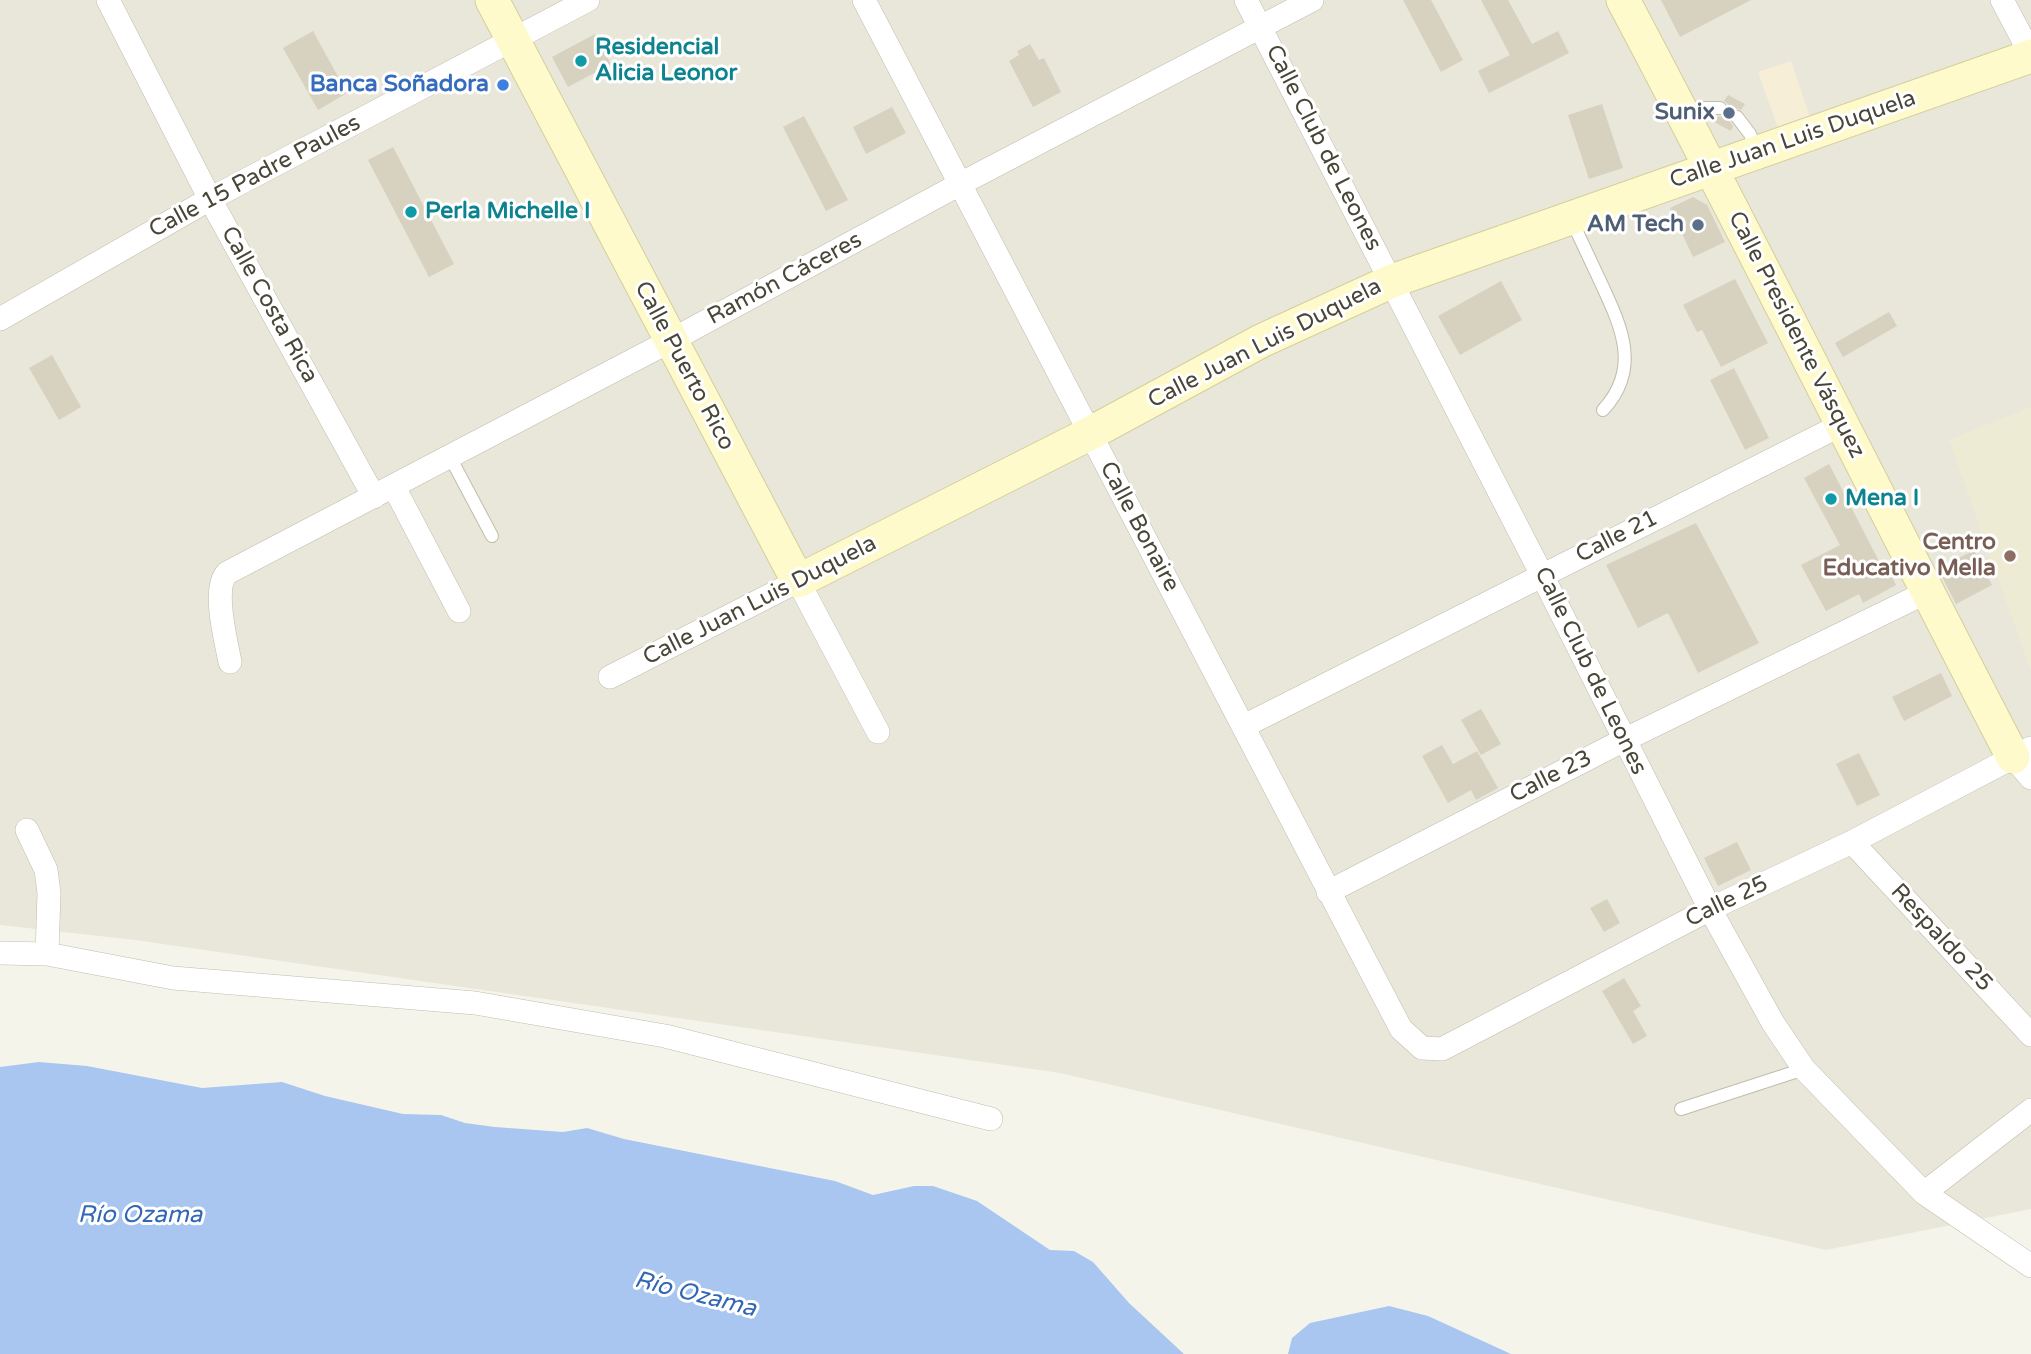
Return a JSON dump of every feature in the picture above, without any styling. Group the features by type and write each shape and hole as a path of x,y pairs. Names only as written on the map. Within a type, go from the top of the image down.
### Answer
{"street":[{"name":"Calle Costa Rica","path":"108,0 210,199 384,492 459,611"},
{"name":"Calle Puerto Rico","path":"492,0 878,732"},
{"name":"Calle 15 Padre Paules","path":"0,318 210,199 588,0"},
{"name":"Calle Bonaire","path":"864,0 1328,892 1401,1029 1422,1048"},
{"name":"Calle Club de Leones","path":"1246,0 1392,281 1710,909 1773,1023 1804,1069 1924,1193 2031,1266"},
{"name":"Ramón Cáceres","path":"230,662 219,594 221,580 227,573 1312,0"},
{"name":"Calle Presidente Vásquez","path":"1623,0 1712,168 1927,592 2025,761"},
{"path":"2002,0 2031,55"},
{"name":"Calle Juan Luis Duquela","path":"610,677 1089,434 1261,341 1392,281 2031,55"},
{"name":"Calle 21","path":"1244,726 1841,425"},
{"name":"Calle 23","path":"1328,892 1624,740 1927,592"},
{"name":"Calle 25","path":"1422,1048 1442,1049 1710,909 2025,761"},
{"path":"27,830 46,870 49,894 47,954"},
{"name":"Respaldo 25","path":"1852,842 2031,1035"},
{"path":"0,953 47,954 173,978 475,1003 652,1034 991,1119"},
{"path":"1924,1193 2031,1110"}],"lane":[{"path":"1686,119 1704,108 1720,108"},
{"path":"1737,117 1746,127 1757,152"},
{"path":"1570,218 1618,320 1625,348 1623,375 1616,396 1603,410"},
{"path":"450,457 492,536"},
{"path":"1681,1109 1804,1069"}],"shaded area":[{"path":"0,0 2031,0 2031,1209 1826,1250 1060,1073 135,940 0,925"},
{"path":"1791,61 1812,123 1780,134 1758,72"},
{"name":"Centro Educativo Mella","path":"2031,407 2031,671 1949,440"}],"water":[{"name":"Río Ozama","path":"39,1062 87,1066 202,1088 282,1082 325,1096 403,1114 441,1115 465,1123 495,1127 563,1132 587,1128 624,1139 835,1181 873,1195 914,1186 933,1186 977,1201 1050,1250 1074,1251 1093,1262 1129,1303 1184,1354 0,1354 0,1067"},
{"path":"1389,1306 1428,1316 1511,1354 1288,1354 1292,1338 1310,1323"}],"building":[{"path":"1403,0 1431,0 1463,60 1441,72"},
{"path":"1481,0 1508,0 1532,44 1558,31 1569,53 1489,93 1478,71 1510,55"},
{"path":"1661,0 1751,0 1680,37"},
{"path":"313,31 347,93 318,110 283,48"},
{"name":"Residencial Alicia Leonor","path":"595,34 611,64 568,87 552,57"},
{"path":"1030,44 1039,60 1044,58 1061,92 1033,107 1009,61 1019,55 1017,51"},
{"name":"Sunix","path":"1728,95 1745,104 1741,110 1735,108 1729,113 1728,119 1733,126 1731,131 1714,122 1716,117 1724,116 1728,112 1728,104 1724,101"},
{"path":"1602,104 1623,168 1589,179 1568,115"},
{"path":"892,107 906,133 866,154 853,127"},
{"path":"804,116 848,200 826,211 783,127"},
{"name":"Perla Michelle I","path":"393,147 454,264 429,277 368,160"},
{"name":"AM Tech","path":"1693,197 1707,205 1725,242 1693,257 1670,208"},
{"path":"1735,279 1768,343 1721,367 1702,330 1697,332 1683,305"},
{"path":"1501,281 1522,320 1460,355 1438,316"},
{"path":"1889,312 1897,326 1843,357 1835,343"},
{"path":"52,355 81,407 59,420 29,368"},
{"path":"1734,368 1769,438 1745,450 1710,380"},
{"path":"1829,464 1883,569 1888,569 1896,585 1863,603 1859,594 1826,611 1801,565 1840,545 1804,478"},
{"path":"1696,523 1759,643 1698,673 1668,613 1638,628 1606,565"},
{"path":"1974,550 1992,585 1956,604 1938,569"},
{"path":"1941,673 1952,696 1904,721 1892,697"},
{"path":"1481,709 1501,744 1481,755 1461,720"},
{"path":"1442,745 1453,764 1477,751 1498,788 1476,800 1471,790 1448,803 1422,756"},
{"path":"1859,753 1880,795 1857,806 1836,764"},
{"path":"1737,842 1751,870 1718,886 1704,858"},
{"path":"1607,899 1620,923 1604,932 1590,908"},
{"path":"1624,978 1641,1006 1633,1011 1647,1036 1633,1044 1602,991"}],"place":[{"name":"Residencial Alicia Leonor","path":"581,61"},
{"name":"Banca Soñadora","path":"503,85"},
{"name":"Sunix","path":"1729,113"},
{"name":"Perla Michelle I","path":"411,212"},
{"name":"AM Tech","path":"1698,225"},
{"name":"Mena I","path":"1831,499"},
{"name":"Centro Educativo Mella","path":"2010,556"}]}
